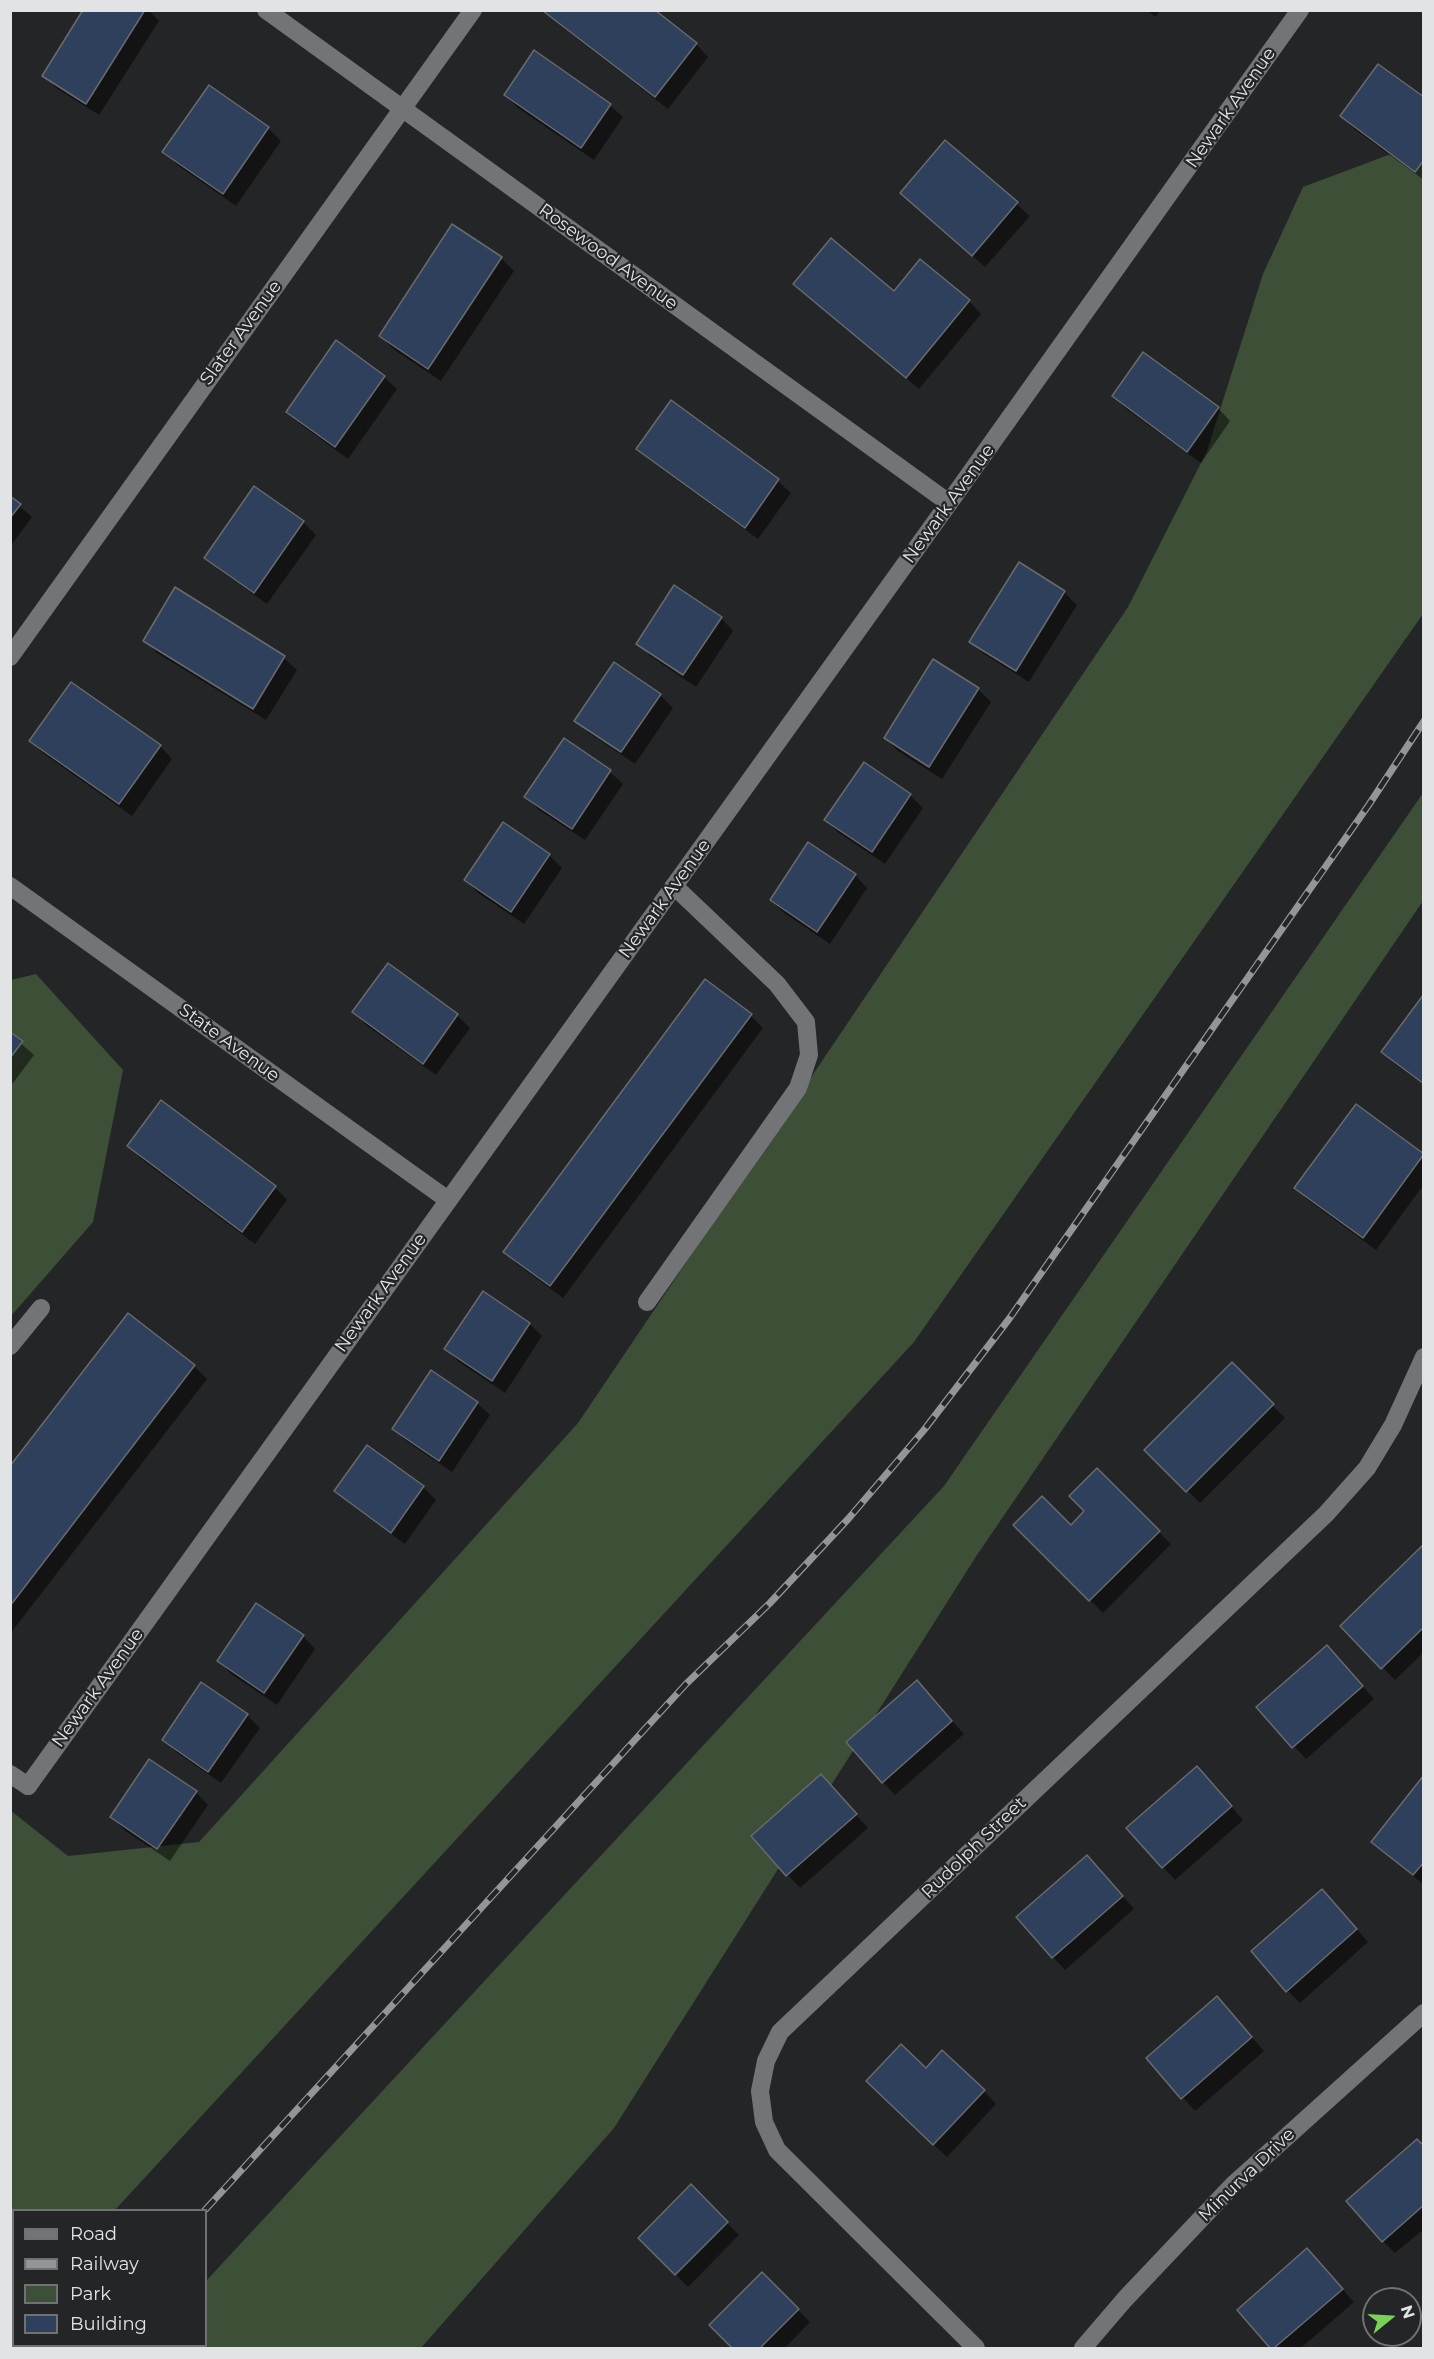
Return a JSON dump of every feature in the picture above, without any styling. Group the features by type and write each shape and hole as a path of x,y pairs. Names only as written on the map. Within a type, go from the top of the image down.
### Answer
{"street":[{"name":"Rosewood Avenue","path":"266,10 949,503"},
{"name":"Slater Avenue","path":"10,657 472,10"},
{"name":"Newark Avenue","path":"10,1774 28,1786 1300,10"},
{"name":"State Avenue","path":"10,886 448,1200"},
{"path":"647,1302 798,1088 809,1055 806,1022 777,984 674,886"},
{"path":"10,1346 41,1308"},
{"name":"Rudolph Street","path":"976,2349 777,2150 764,2122 760,2091 766,2061 780,2032 1326,1514 1366,1468 1393,1425 1424,1357"},
{"name":"Minurva Drive","path":"1083,2349 1125,2299 1233,2185 1424,2013"}],"green space":[{"path":"1423,142 1423,614 914,1342 116,2209 12,2209 11,2324 10,1810 68,1856 199,1842 578,1423 1128,607 1207,451 1263,274 1303,187"},
{"path":"1423,793 1423,901 977,1555 614,2128 421,2348 143,2348 207,2347 207,2280 944,1486"},
{"path":"36,974 123,1070 93,1222 11,1316 11,980"}],"building":[{"path":"83,10 145,10 86,104 42,76"},
{"path":"655,10 697,43 655,97 543,11"},
{"path":"534,50 611,104 581,148 504,95"},
{"path":"1378,64 1424,97 1424,160 1415,172 1340,116"},
{"path":"209,85 269,127 223,194 162,152"},
{"path":"945,140 1018,202 972,256 900,193"},
{"path":"452,224 502,257 428,369 379,336"},
{"path":"831,238 894,291 920,259 970,300 906,378 793,284"},
{"path":"336,340 385,376 335,447 286,412"},
{"path":"1143,352 1219,407 1187,452 1112,396"},
{"path":"671,400 779,479 745,528 636,449"},
{"path":"254,486 304,521 254,593 204,558"},
{"path":"10,496 21,504 10,518"},
{"path":"1019,562 1065,591 1016,671 969,642"},
{"path":"674,585 722,617 683,675 636,644"},
{"path":"175,587 285,656 253,709 143,641"},
{"path":"933,659 979,688 929,767 884,738"},
{"path":"614,662 661,694 621,752 574,721"},
{"path":"71,682 161,745 119,804 29,741"},
{"path":"564,738 611,770 572,829 524,797"},
{"path":"864,762 911,794 872,852 824,820"},
{"path":"503,822 550,854 511,912 464,880"},
{"path":"808,842 856,874 817,932 770,900"},
{"path":"388,963 458,1014 423,1064 352,1012"},
{"path":"705,979 752,1014 550,1286 503,1252"},
{"path":"1424,994 1424,1084 1381,1052"},
{"path":"10,1032 23,1041 10,1058"},
{"path":"161,1100 276,1186 242,1232 127,1146"},
{"path":"1356,1104 1424,1154 1363,1238 1294,1188"},
{"path":"483,1291 530,1323 492,1381 444,1349"},
{"path":"128,1313 195,1365 10,1606 10,1466"},
{"path":"1232,1362 1274,1404 1186,1492 1144,1450"},
{"path":"431,1370 478,1402 439,1461 392,1429"},
{"path":"367,1445 424,1486 391,1533 334,1491"},
{"path":"1097,1468 1160,1531 1089,1601 1013,1525 1042,1496 1071,1525 1084,1511 1069,1496"},
{"path":"1424,1544 1424,1627 1381,1669 1340,1626"},
{"path":"256,1603 304,1635 264,1693 217,1661"},
{"path":"1327,1645 1363,1686 1292,1748 1256,1707"},
{"path":"917,1680 952,1721 882,1783 846,1742"},
{"path":"201,1682 248,1714 208,1772 162,1740"},
{"path":"149,1759 197,1791 157,1849 110,1817"},
{"path":"1197,1766 1232,1806 1162,1868 1126,1828"},
{"path":"821,1774 857,1814 786,1876 751,1836"},
{"path":"1424,1775 1424,1862 1413,1875 1371,1842"},
{"path":"1087,1855 1123,1896 1052,1958 1016,1917"},
{"path":"1322,1889 1357,1929 1286,1992 1251,1951"},
{"path":"1217,1996 1252,2037 1181,2099 1146,2058"},
{"path":"901,2044 926,2068 942,2050 985,2090 933,2145 866,2081"},
{"path":"1417,2139 1424,2146 1424,2205 1382,2242 1346,2201"},
{"path":"691,2184 728,2222 675,2275 638,2238"},
{"path":"1307,2248 1343,2289 1274,2348 1270,2348 1237,2310"},
{"path":"762,2272 799,2309 760,2348 732,2348 709,2325"}],"railway":[{"path":"206,2209 686,1684 770,1603 849,1518 924,1430 1009,1319 1368,806 1424,721"}]}
